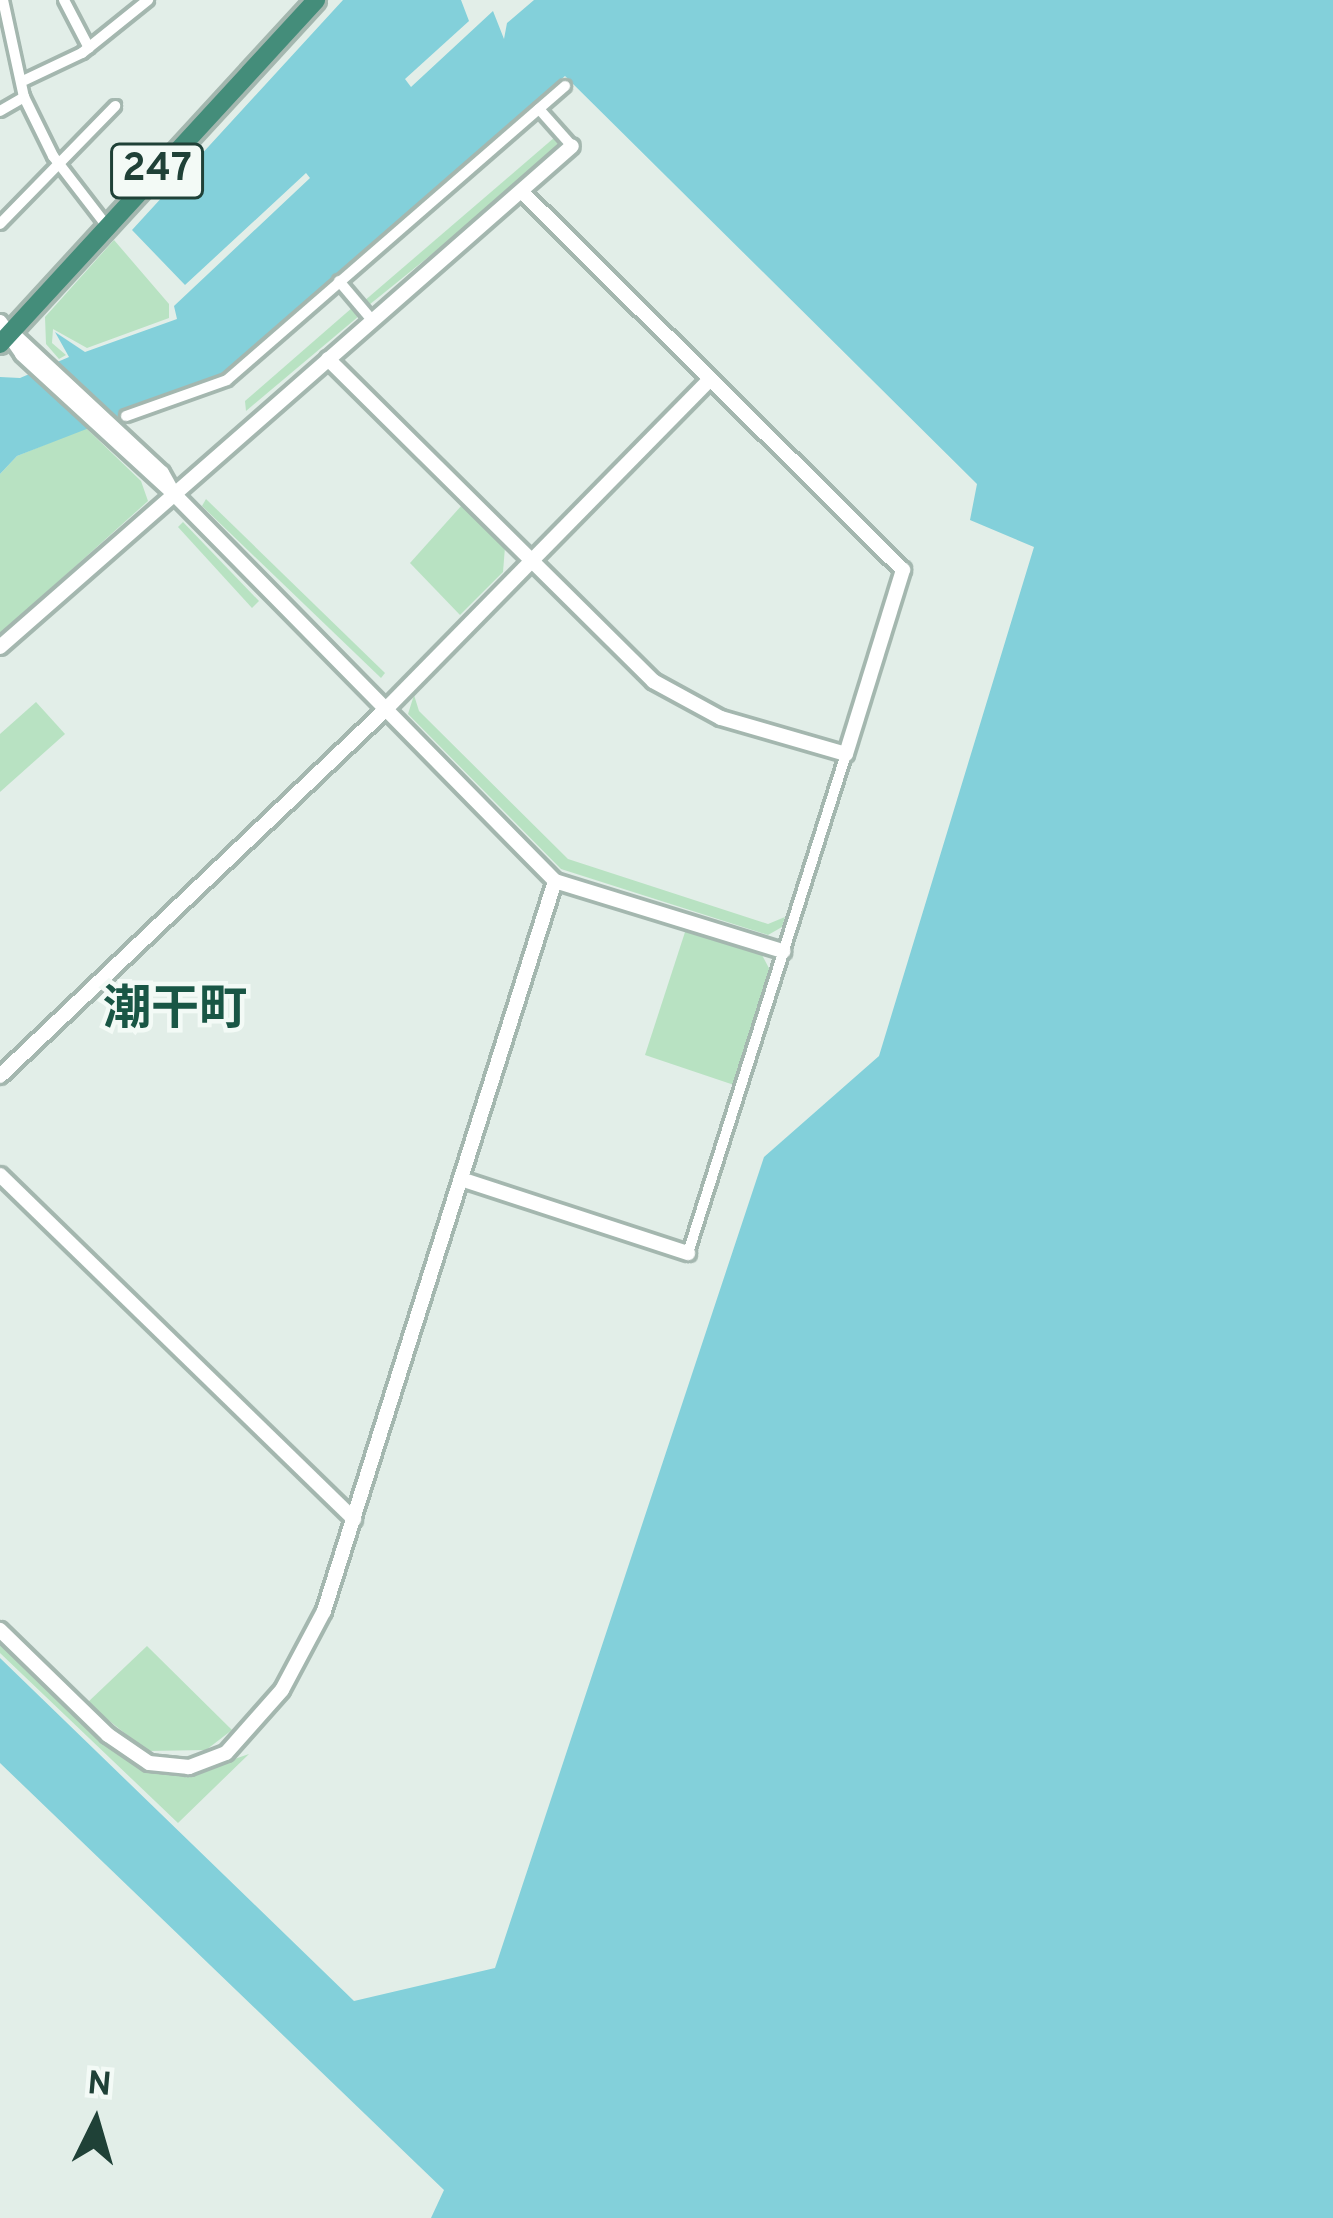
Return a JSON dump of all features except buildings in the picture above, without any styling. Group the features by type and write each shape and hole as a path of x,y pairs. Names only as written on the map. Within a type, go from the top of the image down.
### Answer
{"highway":[{"name":"247","path":"3,333 107,226 297,8 316,0"}],"street":[{"path":"3,0 25,80 24,97 107,226"},
{"path":"64,0 89,48"},
{"path":"25,80 89,48 148,0"},
{"path":"113,424 227,380 566,86"},
{"path":"0,111 24,97"},
{"path":"0,224 116,106"},
{"path":"0,647 572,146 539,109"},
{"path":"460,1179 688,1253 903,570 521,191"},
{"path":"339,281 372,320"},
{"path":"3,333 113,424 174,494 555,881 783,951"},
{"path":"328,358 529,560 674,694 721,718 846,754"},
{"path":"0,1076 386,709 710,379"},
{"path":"0,1630 133,1755 168,1767 210,1761 239,1741 299,1665 354,1519 555,881"},
{"path":"0,1175 354,1519"}],"green space":[{"path":"555,137 561,146 536,170 369,305 363,302"},
{"path":"114,240 169,304 169,318 87,348 53,329 52,343 66,355 59,359 46,344 45,317"},
{"path":"353,307 359,316 246,411 245,401"},
{"path":"86,428 141,481 148,501 0,634 0,474 17,456"},
{"path":"206,499 385,673 381,678 202,506"},
{"path":"462,505 505,547 503,572 460,615 410,563"},
{"path":"183,522 259,601 252,608 178,527"},
{"path":"414,695 419,711 568,859 768,924 785,917 782,927 768,935 561,869 408,714"},
{"path":"36,702 65,734 0,792 0,734"},
{"path":"686,929 761,953 771,972 734,1085 645,1055"},
{"path":"0,1638 134,1765 188,1775 249,1754 178,1823 0,1653"},
{"path":"147,1646 232,1730 206,1750 147,1751 87,1703"}],"water":[{"path":"343,0 461,0 469,21 405,79 411,87 493,11 504,39 507,23 534,0 1333,0 1333,2218 431,2218 444,2190 0,1763 0,1658 354,2001 495,1968 764,1157 879,1056 1034,547 970,520 977,484 565,76 218,378 17,456 0,474 0,377 20,378 69,357 55,332 85,352 177,319 174,306 310,178 306,173 185,285 132,230"}],"district":[{"name":"潮干町","path":"175,1013"}]}
